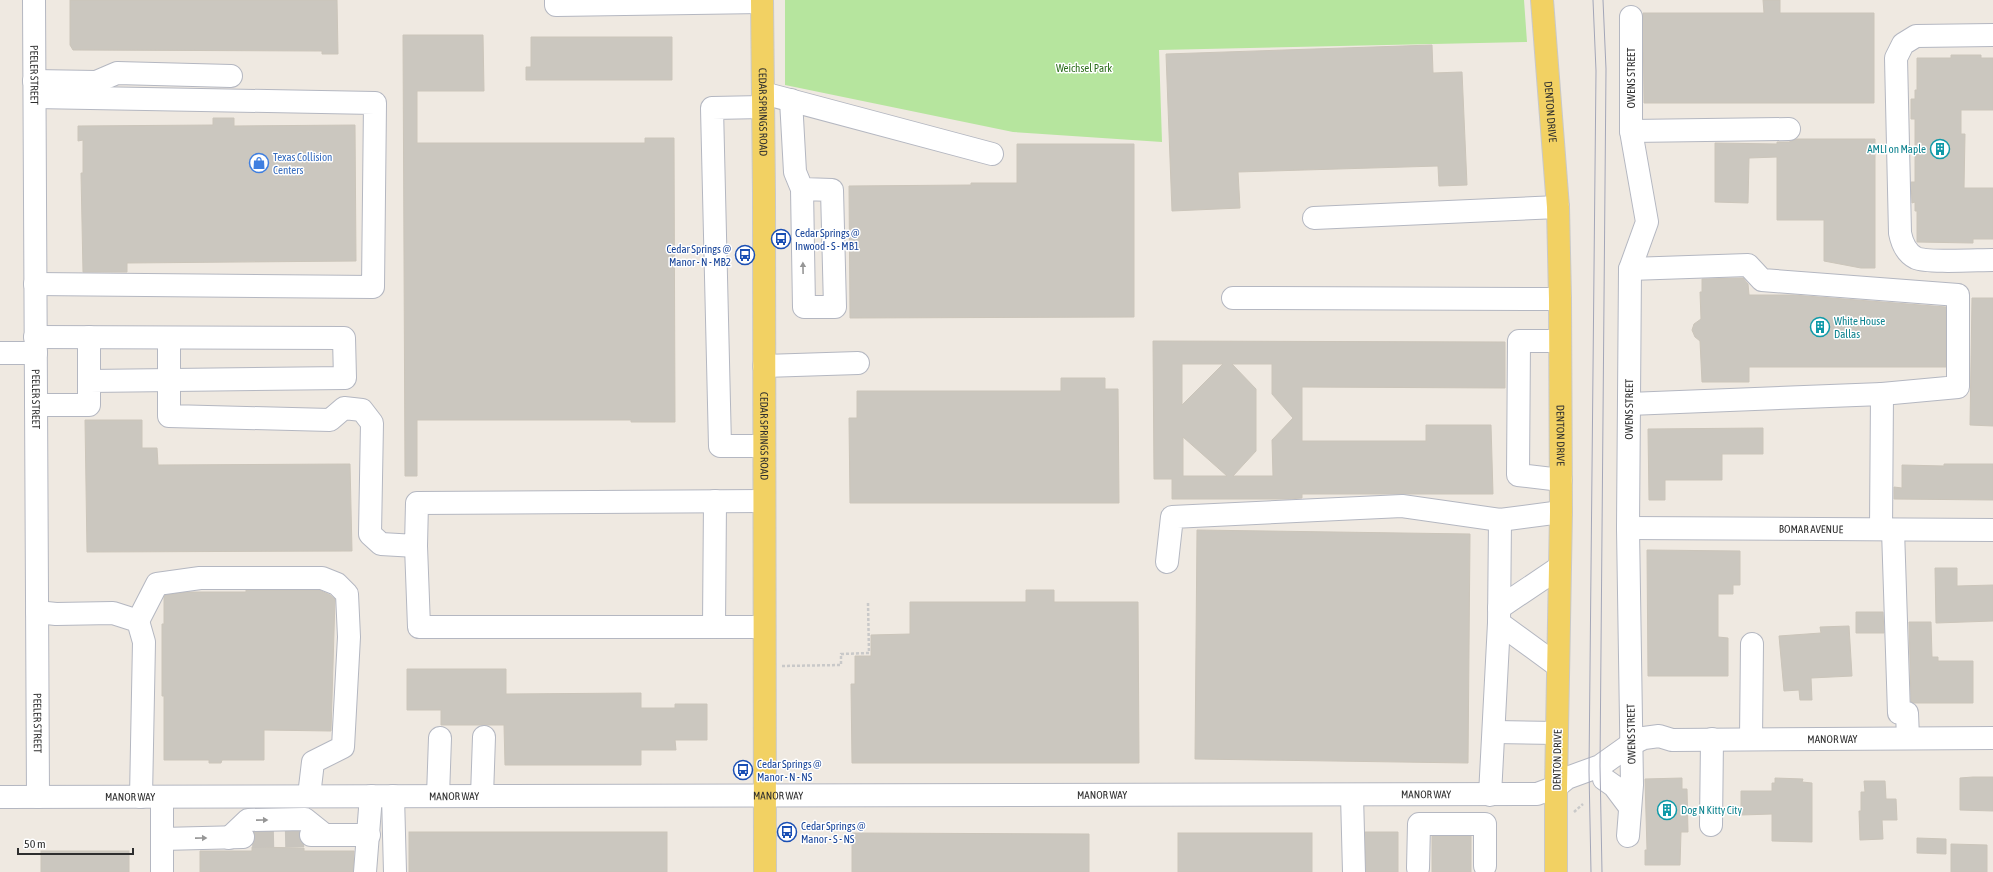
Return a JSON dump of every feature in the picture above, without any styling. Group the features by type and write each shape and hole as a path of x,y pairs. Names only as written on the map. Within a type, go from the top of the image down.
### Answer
{"main road":[{"name":"DENTON DRIVE","path":"1542,0 1558,207 1560,299 1561,512 1556,872"},
{"name":"CEDAR SPRINGS ROAD","path":"762,1 765,872"}],"street":[{"name":"PEELER STREET","path":"34,0 38,797"},
{"path":"556,0 556,4 762,1"},
{"name":"OWENS STREET","path":"1628,836 1632,785 1628,528 1630,269 1646,222 1631,131 1631,17"},
{"path":"1993,35 1916,36 1903,44 1896,58 1900,233 1904,247 1909,253 1923,260 1993,260"},
{"path":"35,89 96,82 117,73 231,76"},
{"path":"35,89 375,103 373,287 35,284"},
{"path":"764,446 720,446 712,108 763,100 791,100 992,154"},
{"path":"791,100 795,172 802,189 804,307 835,307 832,190 802,189"},
{"path":"1631,131 1789,129"},
{"path":"1314,218 1558,207"},
{"path":"1629,404 1882,394 1958,387 1958,295 1762,280 1748,265 1630,269"},
{"path":"1233,298 1560,299"},
{"path":"36,405 89,405 89,337"},
{"path":"0,353 36,345 89,337 344,338 344,408"},
{"path":"169,338 169,416 330,420 344,408 362,410 372,423 370,534 381,544 416,546"},
{"path":"1560,341 1519,341 1518,475 1561,480"},
{"path":"764,366 858,363"},
{"path":"89,381 345,378"},
{"path":"1882,394 1887,529 1899,713 1907,713 1908,738"},
{"path":"714,627 715,501"},
{"path":"764,501 417,503 416,546 419,627 764,628"},
{"path":"1167,562 1172,517 1402,506 1500,520 1561,512"},
{"path":"1485,866 1485,824 1494,732 1499,616 1500,520"},
{"name":"BOMAR AVENUE","path":"1628,528 1993,530"},
{"path":"1499,616 1560,567"},
{"path":"141,797 144,642 138,621 157,584 200,578 322,578 338,584 347,594 349,637 343,747 313,762 309,796"},
{"path":"37,612 56,614 112,613 138,621"},
{"path":"1499,616 1558,666"},
{"path":"1751,738 1752,644"},
{"path":"1494,732 1557,733"},
{"name":"MANOR WAY","path":"1556,787 1570,792 1604,779 1644,738 1659,736 1672,740 1712,738 1993,738"},
{"path":"482,796 484,737"},
{"path":"438,796 440,738"},
{"path":"1711,825 1712,738"},
{"name":"MANOR WAY","path":"0,797 1537,794 1556,787 1567,778 1631,753"},
{"path":"1604,779 1619,791 1630,806"},
{"path":"1352,795 1354,872"},
{"path":"1436,795 1436,824"},
{"path":"365,872 371,796"},
{"path":"393,796 395,872"},
{"path":"162,797 162,872"},
{"path":"229,838 248,820 305,819 315,835 369,835"},
{"path":"1418,868 1419,824 1485,824"},
{"path":"162,839 252,837"}],"path":[{"path":"782,666 841,665 841,654 869,653 868,603"},
{"path":"1571,812 1575,812 1582,804"}],"green space":[{"name":"Weichsel Park","path":"785,0 1524,0 1527,42 1159,50 1162,142 1013,132 785,85"}],"building":[{"path":"70,0 337,0 338,54 322,54 322,51 73,50 70,45"},
{"path":"1763,0 1780,0 1780,13 1874,13 1874,103 1644,103 1643,13 1764,13"},
{"path":"403,35 483,35 484,91 417,91 417,143 645,143 645,138 674,138 675,422 631,422 631,420 417,420 417,476 405,476"},
{"path":"531,37 672,37 672,80 526,80 526,67 531,67"},
{"path":"1432,45 1433,73 1462,72 1467,185 1439,186 1438,166 1238,172 1240,208 1172,211 1166,54"},
{"name":"AMLI on Maple","path":"1951,55 1981,55 1981,58 1993,58 1993,110 1961,110 1961,134 1965,134 1964,188 1993,188 1993,239 1973,239 1973,243 1917,242 1917,211 1915,211 1915,202 1912,203 1911,182 1915,182 1915,119 1911,119 1911,99 1915,99 1915,90 1917,90 1917,58 1951,58"},
{"path":"213,118 234,118 234,126 355,125 356,261 127,263 127,272 83,272 81,173 83,173 83,140 78,141 78,126 213,125"},
{"path":"1796,139 1875,139 1875,268 1861,268 1824,261 1824,220 1777,220 1777,157 1749,158 1748,203 1715,202 1715,143 1777,144 1777,142 1789,142"},
{"path":"1017,144 1134,144 1134,317 850,318 849,186 1017,183"},
{"name":"White House Dallas","path":"1743,278 1748,284 1749,295 1793,295 1946,307 1946,367 1749,367 1749,382 1702,382 1700,341 1695,337 1692,330 1694,324 1701,319 1700,292 1702,292 1702,279"},
{"path":"1972,298 1993,298 1993,426 1970,425"},
{"path":"1153,341 1505,342 1505,388 1302,387 1302,441 1426,441 1426,425 1491,425 1493,494 1302,494 1302,498 1288,499 1172,499 1172,479 1154,479","holes":["1182,364 1223,364 1182,405","1232,364 1272,364 1272,394 1293,418 1272,440 1273,476 1233,476 1256,451 1256,389","1183,437 1227,476 1183,476"]},
{"path":"1061,378 1105,378 1105,389 1118,389 1119,503 850,503 849,418 857,418 857,391 1061,391"},
{"path":"85,420 142,420 142,448 157,448 158,465 350,464 352,551 87,552"},
{"path":"1763,428 1763,454 1722,454 1722,480 1665,480 1665,500 1649,500 1648,429"},
{"path":"1944,464 1993,464 1993,500 1894,499 1894,487 1902,488 1902,465 1944,466"},
{"path":"1197,530 1470,534 1468,763 1195,759"},
{"path":"1647,550 1740,551 1740,585 1733,585 1733,594 1718,594 1718,637 1728,638 1728,676 1648,676"},
{"path":"1935,568 1957,568 1957,586 1993,585 1993,621 1936,623"},
{"path":"246,590 319,590 335,599 331,731 264,730 264,760 222,760 221,763 209,763 209,760 164,760 162,624 164,624 164,597 165,595 188,592 246,592"},
{"path":"1026,590 1054,590 1054,602 1138,602 1139,763 852,763 851,684 855,684 855,656 871,656 871,635 910,634 910,602 1026,602"},
{"path":"1856,612 1883,612 1884,633 1856,633"},
{"path":"1909,622 1931,622 1932,657 1938,657 1938,661 1973,661 1973,703 1911,702"},
{"path":"1849,626 1852,676 1811,678 1812,700 1800,700 1799,690 1784,691 1779,636 1821,633 1820,627"},
{"path":"407,669 506,669 506,694 641,693 641,708 675,708 675,704 707,704 707,740 675,740 676,750 641,750 641,765 505,765 504,725 441,725 441,710 407,710"},
{"path":"1993,777 1993,811 1960,810 1960,778"},
{"name":"Dog N Kitty City","path":"1682,778 1682,789 1687,789 1688,832 1681,832 1680,865 1645,865 1645,850 1647,850 1645,779"},
{"path":"1775,778 1803,779 1802,782 1812,783 1812,842 1772,841 1772,814 1741,815 1741,791 1772,791 1772,783 1775,783"},
{"path":"1864,781 1885,781 1886,799 1896,799 1897,820 1882,820 1883,839 1860,840 1859,811 1861,811 1861,792 1865,792"},
{"path":"409,832 667,832 667,872 409,872"},
{"path":"1365,832 1398,832 1398,872 1366,872"},
{"path":"852,833 1089,834 1089,872 852,872"},
{"path":"1178,833 1312,833 1312,872 1178,872"},
{"path":"1432,836 1471,836 1471,872 1432,872"},
{"path":"1917,838 1946,839 1946,854 1917,853"},
{"path":"1951,844 1987,845 1987,872 1951,872"},
{"path":"252,847 304,848 304,851 354,851 353,872 200,872 200,851 252,851"},
{"path":"41,851 129,851 129,872 41,872"}],"tunnel":[{"path":"252,837 304,836"}],"tram line":[{"path":"1591,872 1589,771 1596,71 1593,0"},
{"path":"1602,872 1600,766 1606,69 1603,0"}],"place":[{"name":"AMLI on Maple","path":"1940,149"},
{"name":"Texas Collision Centers","path":"259,163"},
{"name":"Cedar Springs @ Inwood - S - MB1","path":"781,239"},
{"name":"Cedar Springs @ Manor - N - MB2","path":"745,255"},
{"name":"White House Dallas","path":"1820,327"},
{"name":"Cedar Springs @ Manor - N - NS","path":"743,770"},
{"name":"Dog N Kitty City","path":"1667,810"},
{"name":"Cedar Springs @ Manor - S - NS","path":"787,832"}]}
